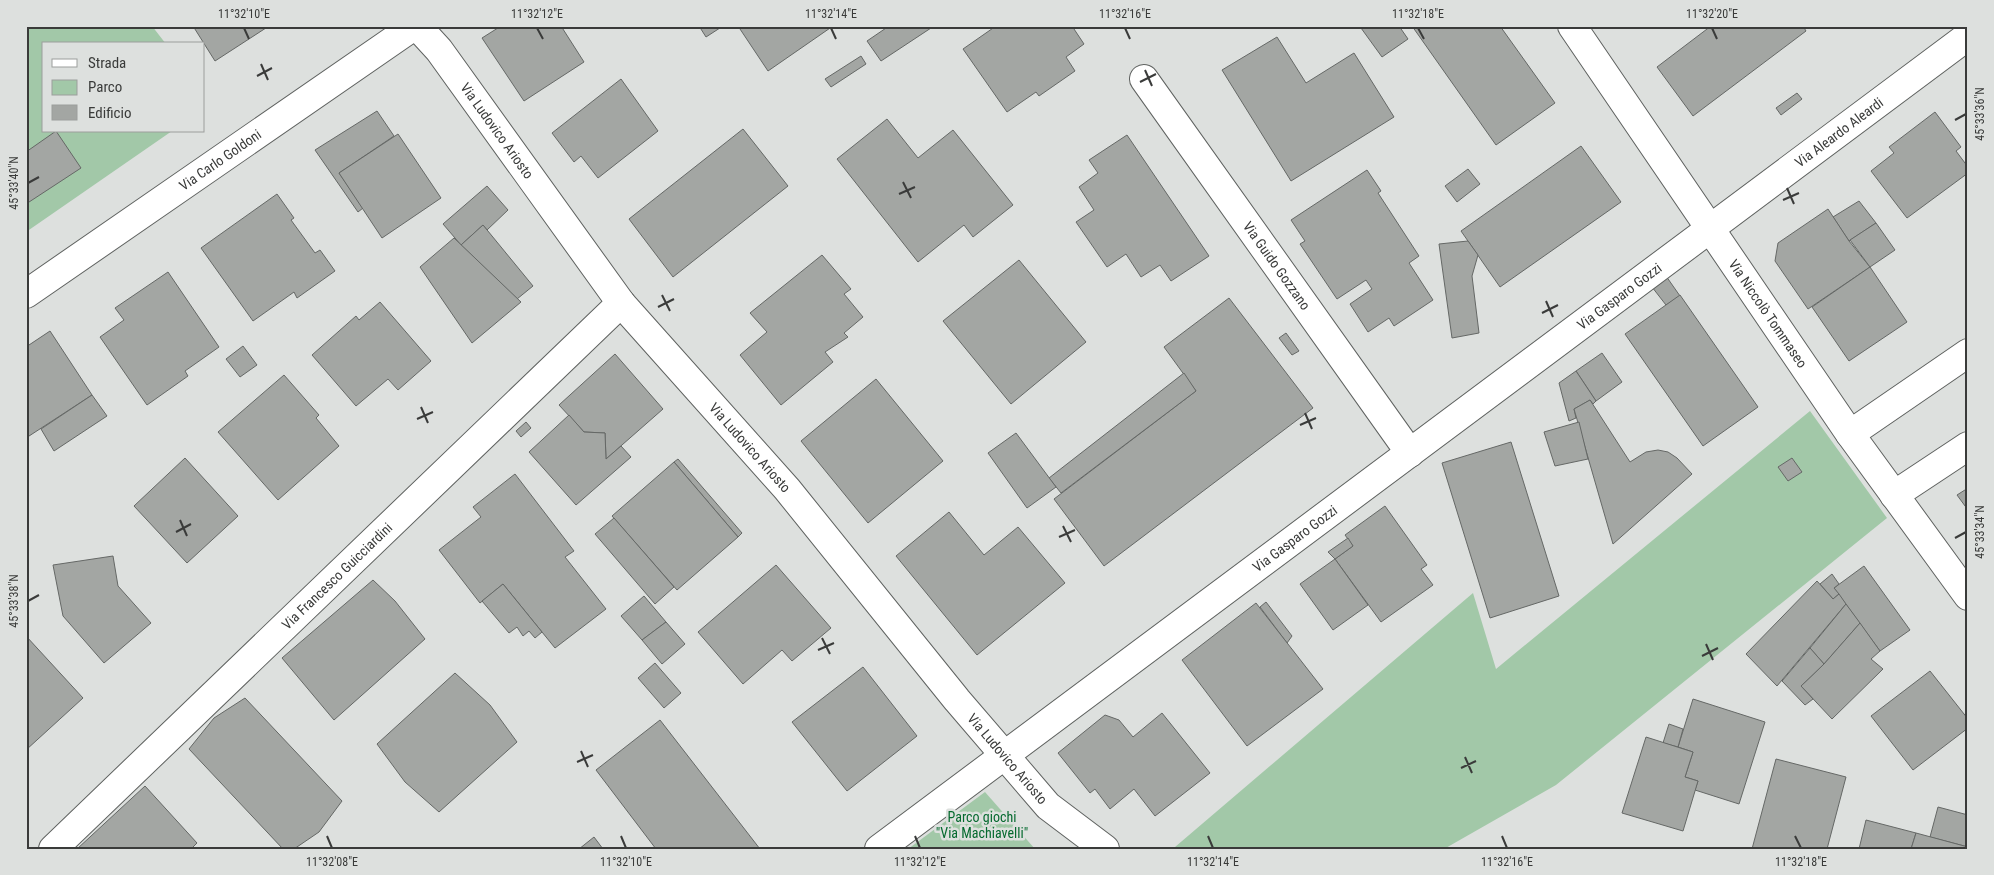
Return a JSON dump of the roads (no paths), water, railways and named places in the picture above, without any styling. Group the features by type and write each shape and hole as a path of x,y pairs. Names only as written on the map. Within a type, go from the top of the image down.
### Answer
{"street":[{"name":"Via Carlo Goldoni","path":"26,294 415,26"},
{"name":"Via Ludovico Ariosto","path":"415,26 439,50 621,303 787,489 1004,755 1048,806 1105,849"},
{"name":"Via Niccolò Tommaseo","path":"1572,26 1850,434 1968,596"},
{"name":"Via Aleardo Aleardi","path":"1710,230 1968,36"},
{"name":"Via Guido Gozzano","path":"1144,79 1410,453"},
{"name":"Via Gasparo Gozzi","path":"879,849 1710,230"},
{"name":"Via Francesco Guicciardini","path":"53,849 621,303"},
{"path":"1850,434 1968,353"},
{"path":"1894,495 1968,446"}],"park label":[{"name":"Parco giochi \"Via Machiavelli\"","path":"982,826"}]}
